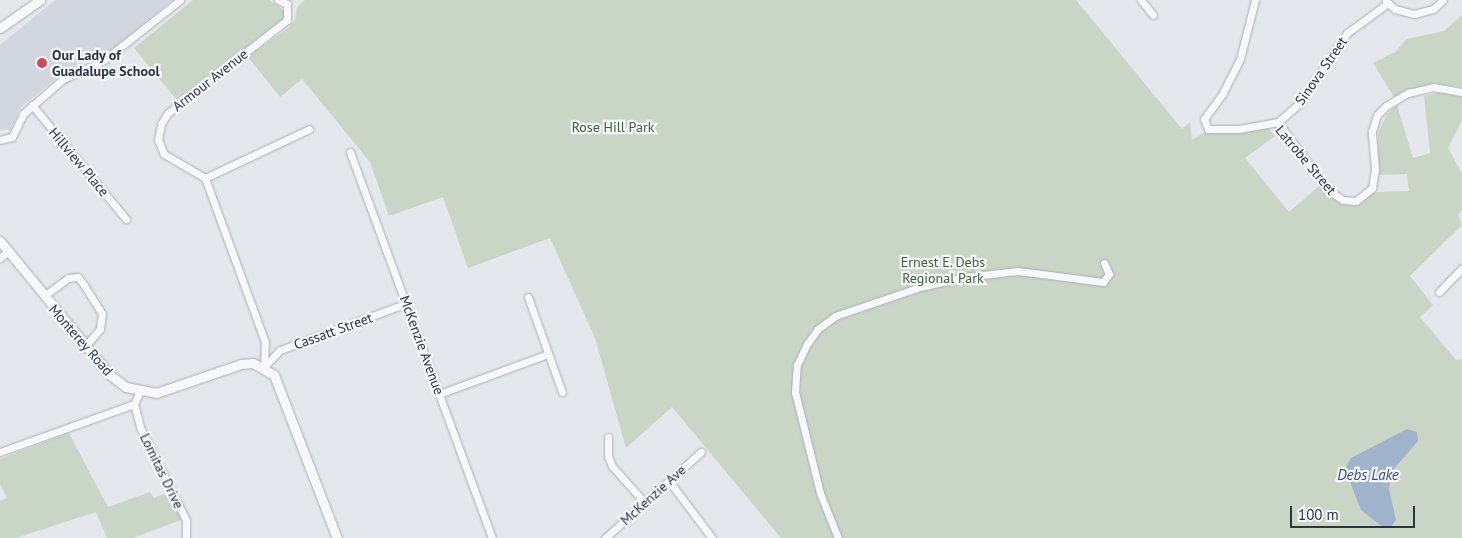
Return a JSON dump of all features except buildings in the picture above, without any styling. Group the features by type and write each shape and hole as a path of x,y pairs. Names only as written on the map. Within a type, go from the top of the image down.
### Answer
{"street":[{"path":"0,28 40,0"},
{"path":"0,140 12,137 23,114 63,79 118,51 180,0"},
{"path":"278,0 290,2"},
{"path":"1141,0 1153,15"},
{"name":"Latrobe Street","path":"1255,0 1240,59 1223,92 1204,119 1204,125 1208,129 1228,130 1278,122 1311,171 1337,198 1356,201 1372,188 1375,169 1372,131 1377,115 1386,106 1408,93 1433,87 1462,92"},
{"path":"1387,2 1414,14 1433,9 1443,0"},
{"name":"Armour Avenue","path":"205,178 164,154 158,140 161,124 178,103 287,20 290,2"},
{"name":"Sinova Street","path":"1278,122 1298,104 1347,33 1387,2"},
{"name":"Hillview Place","path":"32,105 126,219"},
{"path":"309,129 205,178 265,342 264,367 281,386 337,538"},
{"name":"McKenzie Avenue","path":"350,152 492,538"},
{"name":"Monterey Road","path":"0,241 110,376 126,387 140,391 170,390 241,364 253,363 264,367"},
{"path":"0,258 8,251"},
{"path":"838,538 820,493 795,392 797,365 818,329 835,316 920,287 965,277 1018,271 1103,282 1109,274 1104,263"},
{"path":"1440,292 1462,268"},
{"path":"44,296 68,278 78,278 84,284 102,314 100,328 85,346"},
{"path":"528,297 562,392"},
{"name":"Cassatt Street","path":"264,367 280,350 407,303"},
{"path":"440,394 548,354"},
{"path":"0,452 134,404 140,391"},
{"name":"Lomitas Drive","path":"134,404 140,427 186,520 186,538"},
{"path":"608,438 608,456 612,466 644,503"},
{"name":"McKenzie Ave","path":"606,538 701,452"},
{"path":"669,481 712,538"}],"shaded area":[{"name":"Our Lady of Guadalupe School","path":"55,0 172,0 112,49 64,72 21,107 10,130 0,130 0,45"}],"green space":[{"path":"193,0 269,0 284,10 284,18 177,100 134,48"},
{"name":"Ernest E. Debs Regional Park","path":"305,0 1076,0 1182,129 1190,122 1192,140 1205,132 1268,128 1275,136 1245,158 1289,212 1319,186 1337,202 1354,206 1377,192 1409,191 1407,174 1379,175 1378,132 1387,114 1397,105 1413,158 1430,153 1424,96 1442,92 1462,97 1462,120 1448,148 1462,174 1462,210 1458,215 1462,225 1410,276 1433,305 1420,317 1456,360 1462,359 1462,538 781,538 672,407 626,448 595,338 550,238 468,268 443,197 389,216 370,162 302,79 280,97 248,57 288,28 295,20 297,7"},
{"path":"1462,15 1462,87 1433,83 1394,97 1373,63 1395,52 1407,39 1444,31"},
{"path":"69,433 108,507 150,492 154,498 169,492 183,519 133,538 107,538 96,512 16,538 0,538 0,501 7,498 0,484 0,459"}],"water":[{"name":"Debs Lake","path":"1407,429 1417,432 1418,441 1392,471 1389,489 1396,520 1390,528 1383,527 1361,510 1345,469 1351,458"}],"place":[{"name":"Our Lady of Guadalupe School","path":"42,63"}],"park label":[{"name":"Rose Hill Park","path":"613,127"}]}
